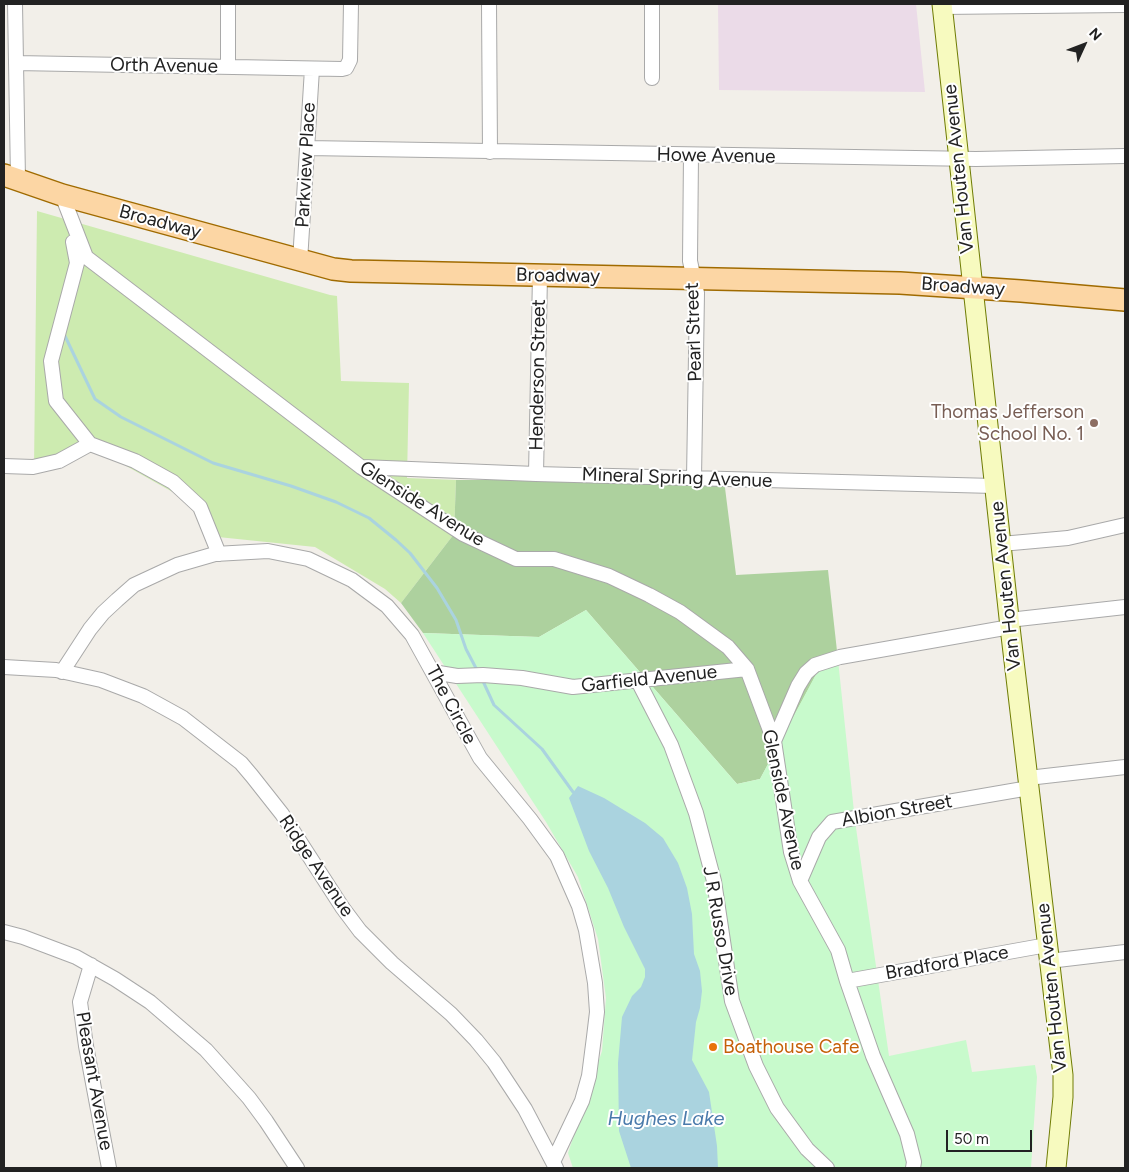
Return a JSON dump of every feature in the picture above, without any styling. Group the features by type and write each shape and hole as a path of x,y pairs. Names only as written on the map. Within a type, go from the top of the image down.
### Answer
{"main road":[{"name":"Van Houten Avenue","path":"942,5 1009,624 1063,1075 1063,1097 1056,1168"},
{"name":"Broadway","path":"11,177 62,195 333,270 900,283 1125,300"}],"street":[{"path":"11,177 16,63 15,4"},
{"path":"228,4 228,67"},
{"name":"Orth Avenue","path":"16,63 346,68 351,54 351,4"},
{"path":"489,4 490,152"},
{"path":"652,4 652,78"},
{"path":"942,5 1125,5"},
{"name":"Parkview Place","path":"300,261 312,68"},
{"name":"Howe Avenue","path":"307,148 958,159 1125,156"},
{"name":"Pearl Street","path":"692,155 690,261 697,293 694,478"},
{"path":"62,195 78,263 51,361 56,401 90,444 135,461 173,482 200,507 219,554"},
{"name":"Glenside Avenue","path":"62,195 86,257 361,467 462,534 516,559 554,559 609,576 649,595 703,628 728,647 747,669 774,741 791,852 800,881 838,950 873,1056 907,1134 914,1162 913,1168"},
{"name":"Henderson Street","path":"536,474 540,275"},
{"path":"4,466 33,467 59,461 90,444"},
{"name":"Mineral Spring Avenue","path":"361,467 536,474 994,486"},
{"path":"1001,544 1068,538 1125,525"},
{"name":"The Circle","path":"62,672 90,629 103,613 134,586 177,565 219,554 268,551 308,559 352,580 372,593 396,616 412,635 480,758 530,819 557,856 579,906 586,930 595,983 597,1012 594,1037 582,1101 555,1165"},
{"path":"774,741 798,686 806,673 815,665 840,657 1009,624 1125,606"},
{"name":"Ridge Avenue","path":"4,667 62,672 101,680 150,700 183,718 241,763 282,814 342,908 360,931 386,957 451,1014 494,1062 525,1109 555,1165"},
{"name":"Garfield Avenue","path":"433,672 457,676 483,675 522,678 573,688 747,669"},
{"name":"J R Russo Drive","path":"638,681 671,745 696,813 714,881 732,1001 756,1066 777,1108 807,1149 827,1168"},
{"name":"Albion Street","path":"800,881 819,837 832,822 1028,783 1125,767"},
{"path":"4,932 47,945 90,965 150,1002 206,1050 249,1098 296,1168"},
{"name":"Bradford Place","path":"847,981 1048,953 1125,952"},
{"name":"Pleasant Avenue","path":"90,965 80,1002 86,1046 109,1168"}],"shaded area":[{"path":"718,4 916,4 925,92 719,90"}],"green space":[{"path":"37,211 337,296 341,381 409,383 407,478 456,480 454,534 401,603 385,589 315,547 218,537 194,504 87,444 34,468"},
{"path":"456,480 724,480 736,575 828,570 838,660 822,664 760,779 737,784 586,610 539,637 423,633 401,603 454,534"},
{"path":"586,610 737,784 760,779 822,663 838,660 855,821 889,1056 966,1040 972,1072 1035,1065 1037,1077 1031,1168 573,1168 568,1153 602,1051 606,998 598,939 578,877 546,822 423,633 539,637"}],"water":[{"name":"Hughes Lake","path":"578,786 604,798 645,823 663,838 678,863 687,888 692,914 694,954 700,971 702,991 692,1060 709,1092 717,1146 718,1168 631,1168 619,1131 618,1063 622,1017 632,996 641,987 645,977 645,969 589,851 569,798"}],"waterway":[{"path":"65,336 95,399 121,417 213,463 291,486 336,502 369,518 410,553 437,588 456,620 466,649 478,672"},
{"path":"482,679 494,705 542,749 573,792"}],"place":[{"name":"Thomas Jefferson School No. 1","path":"1094,423"},
{"name":"Boathouse Cafe","path":"713,1047"}]}
